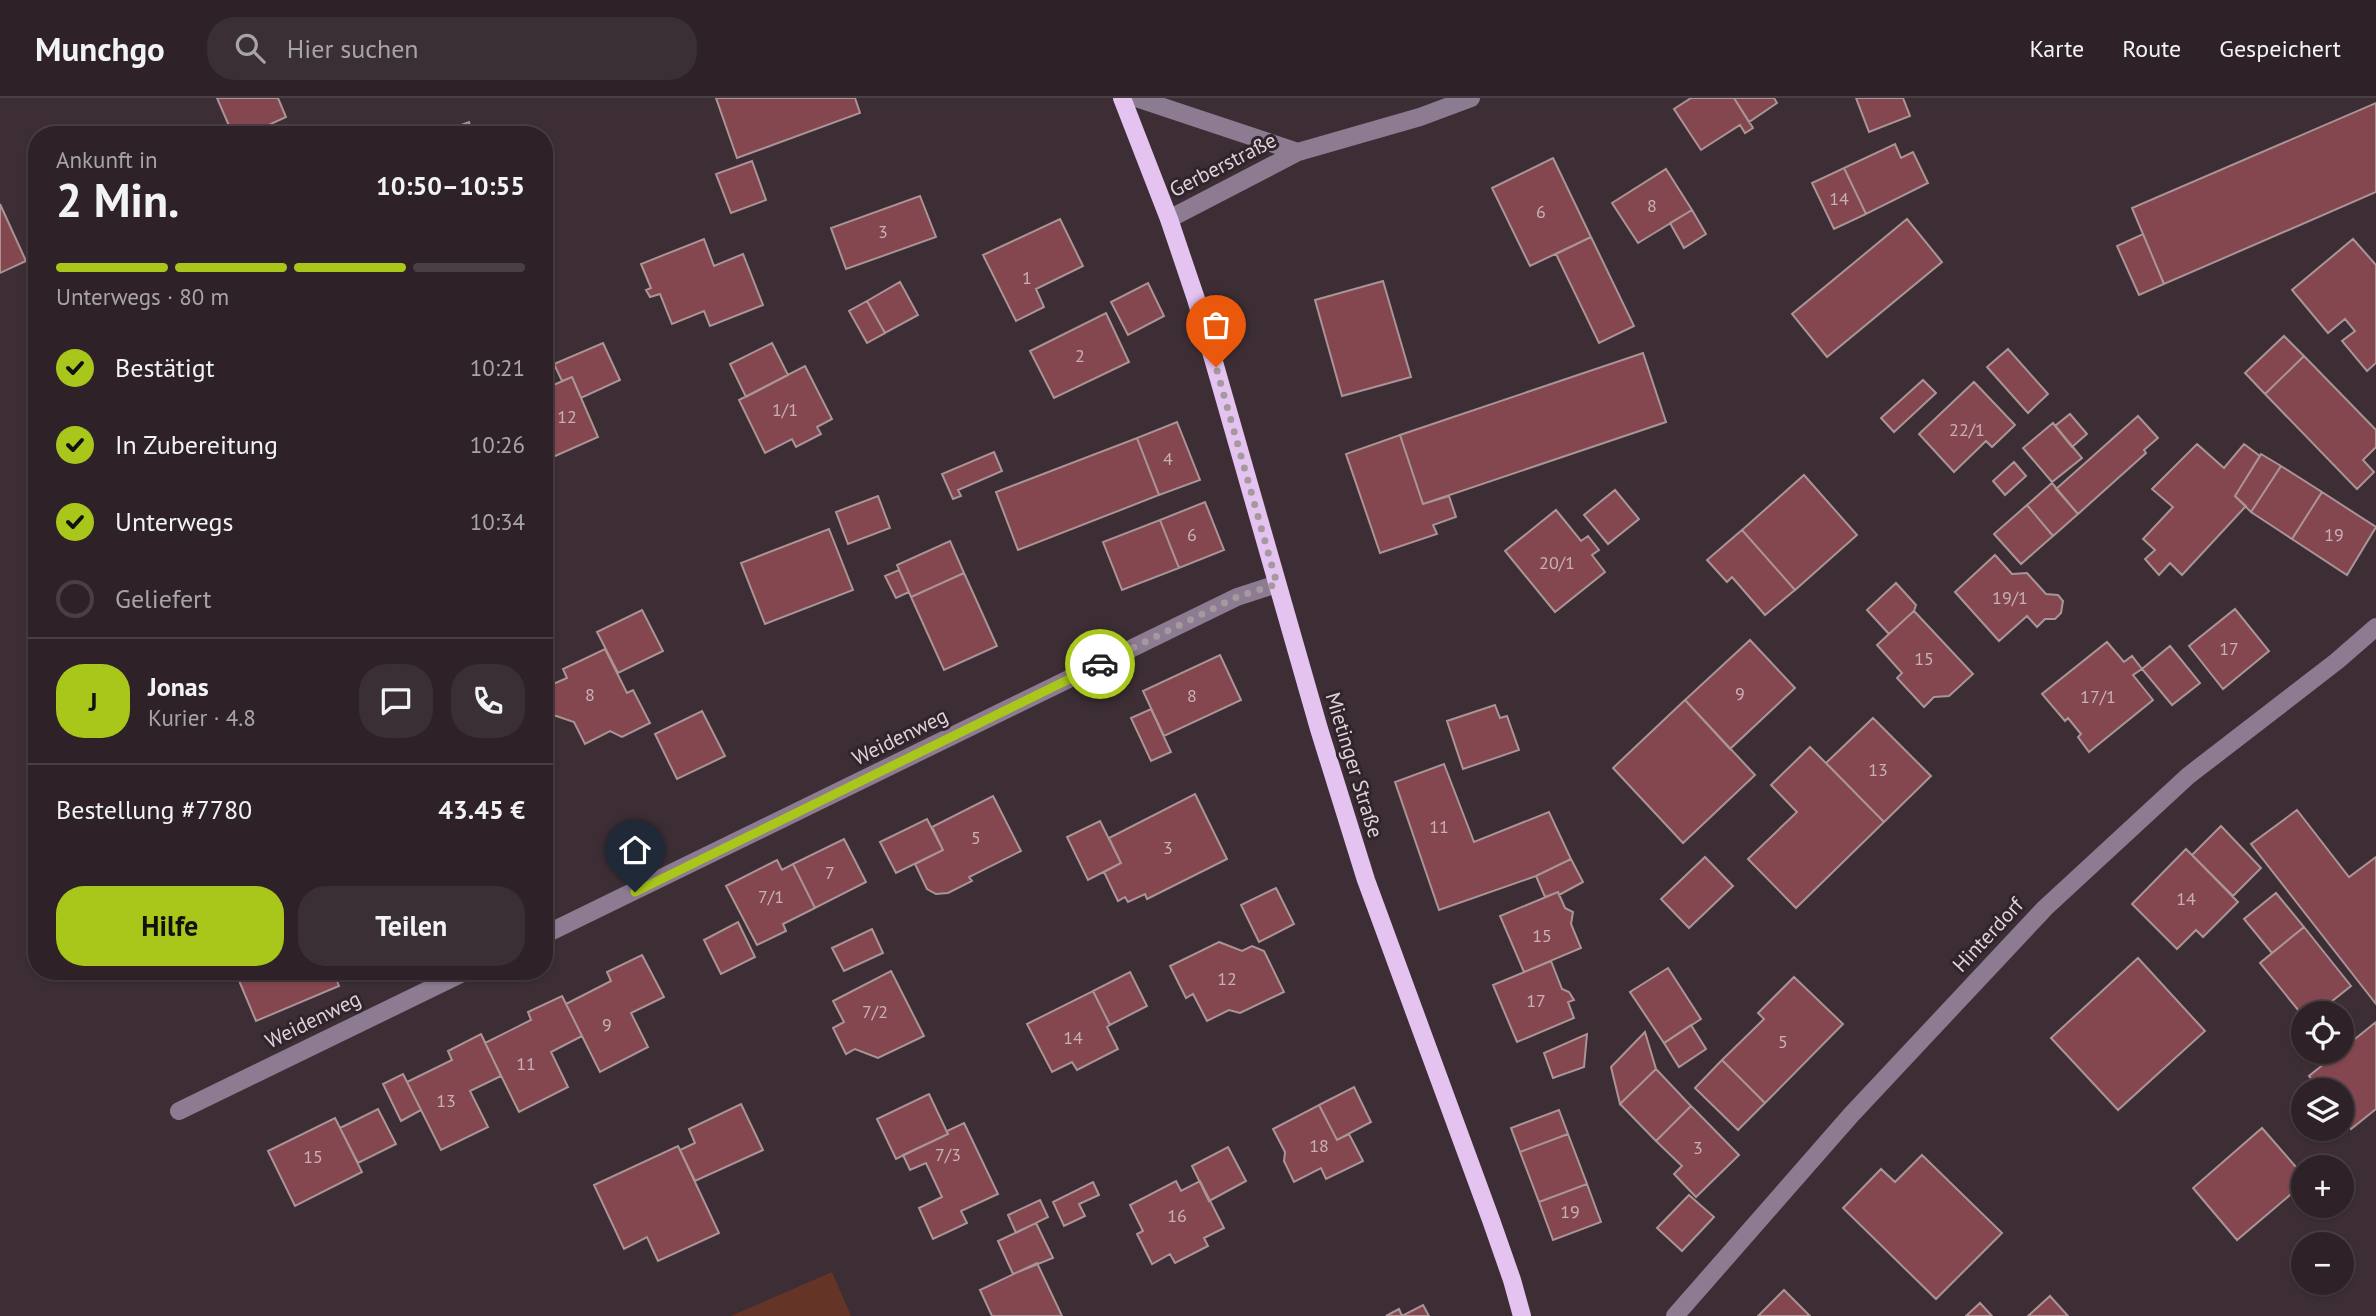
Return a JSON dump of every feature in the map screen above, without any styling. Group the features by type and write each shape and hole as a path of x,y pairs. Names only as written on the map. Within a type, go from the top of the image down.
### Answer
{"main road":[{"name":"Mietinger Straße","path":"1122,98 1169,219 1196,299 1277,584 1366,880 1495,1232 1522,1316"}],"street":[{"name":"Gerberstraße","path":"1136,98 1298,152"},
{"name":"Gerberstraße","path":"1169,219 1298,152 1420,117 1471,98"},
{"name":"Weidenweg","path":"553,931 1224,603 1277,584"},
{"name":"Hinterdorf","path":"1675,1316 1851,1115 2045,908 2188,776 2337,661 2376,627"},
{"name":"Weidenweg","path":"179,1111 448,980"}],"shaded area":[{"path":"832,1272 851,1316 731,1316"}],"building":[{"path":"217,98 278,98 286,117 266,126 229,126"},
{"path":"716,98 855,98 860,113 737,158"},
{"path":"1691,98 1734,98 1753,128 1745,133 1740,125 1701,150 1674,109"},
{"path":"1734,98 1774,98 1777,103 1749,122"},
{"path":"1856,98 1903,98 1910,116 1869,132"},
{"path":"2376,103 2376,192 2164,284 2132,208"},
{"path":"1895,144 1901,158 1913,152 1928,183 1866,214 1844,168"},
{"path":"1553,158 1591,237 1530,266 1492,188"},
{"path":"752,161 766,200 731,213 716,174"},
{"path":"1844,168 1866,214 1834,229 1812,183"},
{"path":"1666,169 1692,210 1638,243 1612,203"},
{"path":"920,196 936,237 846,269 831,228"},
{"path":"0,204 26,261 0,273"},
{"path":"1692,210 1706,234 1684,248 1670,223"},
{"path":"1060,219 1083,266 1036,289 1044,307 1016,321 983,255"},
{"path":"1907,219 1942,262 1827,357 1792,314"},
{"path":"2143,234 2164,284 2139,295 2117,246"},
{"path":"1591,237 1634,326 1599,343 1556,254"},
{"path":"704,239 714,266 743,254 763,305 710,326 704,311 672,324 660,294 650,297 646,290 651,288 641,264"},
{"path":"2353,239 2376,265 2376,363 2367,371 2342,341 2355,331 2345,319 2328,333 2292,290"},
{"path":"1383,281 1411,377 1342,396 1315,300"},
{"path":"900,282 918,315 885,333 867,301"},
{"path":"1148,283 1164,316 1128,335 1111,302"},
{"path":"867,301 885,333 867,343 849,311"},
{"path":"1106,313 1129,362 1054,398 1030,351"},
{"path":"2284,336 2304,356 2265,394 2245,373"},
{"path":"603,343 620,380 581,398 572,377 562,381 554,364"},
{"path":"772,343 788,375 746,397 730,364"},
{"path":"2008,349 2048,394 2028,413 1987,367"},
{"path":"1643,353 1666,422 1423,504 1400,435"},
{"path":"2304,356 2376,430 2376,447 2363,460 2374,472 2357,489 2265,394"},
{"path":"805,366 832,419 817,427 821,434 796,447 792,439 765,453 739,400"},
{"path":"572,377 598,437 553,457 553,385"},
{"path":"1923,380 1936,393 1894,432 1881,418"},
{"path":"1974,382 2015,425 1992,447 1986,441 1954,472 1919,434"},
{"path":"2070,414 2087,434 2072,447 2055,426"},
{"path":"2138,416 2158,438 2144,450 2146,453 2078,514 2056,489"},
{"path":"1177,422 1200,480 1159,495 1137,438"},
{"path":"2053,423 2082,458 2052,482 2023,448"},
{"path":"1400,435 1423,504 1449,496 1456,517 1433,525 1437,534 1380,553 1346,454"},
{"path":"1137,438 1159,495 1018,550 996,492"},
{"path":"2197,444 2224,468 2244,444 2260,456 2235,496 2246,506 2182,575 2170,563 2159,575 2145,559 2155,550 2143,539 2173,507 2152,489"},
{"path":"994,452 1002,471 958,490 961,496 953,499 942,474"},
{"path":"2261,454 2281,466 2251,512 2235,496"},
{"path":"2014,462 2026,476 2005,495 1993,481"},
{"path":"2281,466 2322,492 2292,539 2251,512"},
{"path":"1804,475 1857,535 1795,590 1742,530"},
{"path":"2052,483 2078,514 2053,536 2027,505"},
{"path":"1615,490 1639,519 1608,544 1584,515"},
{"path":"2322,492 2376,527 2347,575 2292,539"},
{"path":"878,496 890,528 848,544 836,512"},
{"path":"1205,502 1224,550 1179,568 1160,520"},
{"path":"2027,505 2053,536 2021,564 1994,534"},
{"path":"1556,510 1581,541 1588,536 1599,550 1592,555 1605,572 1555,612 1505,551"},
{"path":"1160,520 1179,568 1122,590 1103,542"},
{"path":"829,529 853,590 765,624 741,563"},
{"path":"1742,530 1795,590 1765,615 1732,577 1727,582 1707,560"},
{"path":"950,541 964,573 911,597 897,565"},
{"path":"1995,555 2012,574 2027,573 2046,594 2058,595 2063,601 2061,613 2055,619 2045,619 2037,627 2027,616 1999,641 1955,592"},
{"path":"899,570 909,592 896,598 885,576"},
{"path":"964,573 997,646 944,670 911,597"},
{"path":"1896,583 1916,605 1914,611 1889,634 1867,610"},
{"path":"2235,609 2269,651 2223,689 2189,646"},
{"path":"642,610 663,651 618,673 597,632"},
{"path":"1914,611 1973,674 1949,696 1934,697 1924,707 1897,678 1902,673 1877,645"},
{"path":"1750,640 1795,688 1730,749 1685,700"},
{"path":"2107,642 2124,662 2132,656 2142,669 2133,675 2153,700 2089,752 2078,737 2081,734 2068,718 2065,721 2042,694"},
{"path":"2170,646 2200,683 2172,705 2142,669"},
{"path":"605,649 627,693 633,690 650,723 622,737 610,731 585,744 574,722 553,715 553,684 567,678 563,669"},
{"path":"1220,655 1241,700 1164,736 1143,691"},
{"path":"1685,700 1755,775 1683,843 1613,768"},
{"path":"1495,705 1500,718 1507,716 1519,750 1463,769 1447,721"},
{"path":"1151,709 1171,752 1151,761 1131,718"},
{"path":"702,711 725,756 677,779 655,734"},
{"path":"1873,718 1931,776 1884,822 1826,763"},
{"path":"1810,747 1884,822 1796,908 1748,859 1797,812 1771,785"},
{"path":"1444,764 1474,842 1549,812 1571,859 1536,876 1439,910 1395,782"},
{"path":"1195,794 1227,859 1147,899 1145,894 1128,902 1125,897 1118,901 1104,872 1121,863 1109,838"},
{"path":"993,796 1021,851 969,877 972,881 948,893 936,894 927,889 915,864 943,850 932,827"},
{"path":"2297,810 2349,877 2376,857 2376,1004 2251,844"},
{"path":"927,819 943,850 896,873 880,842"},
{"path":"1100,821 1121,863 1088,880 1067,837"},
{"path":"2221,826 2261,868 2233,896 2192,855"},
{"path":"844,839 866,882 815,908 793,864"},
{"path":"2186,849 2238,902 2203,937 2196,930 2177,949 2132,904"},
{"path":"1705,857 1733,886 1689,928 1661,899"},
{"path":"1571,859 1583,882 1559,895 1558,892 1545,897 1536,876"},
{"path":"777,860 782,870 793,864 815,908 783,924 786,931 757,945 726,886"},
{"path":"1276,888 1294,924 1259,942 1241,905"},
{"path":"1558,892 1565,908 1573,912 1571,924 1581,948 1524,972 1500,916"},
{"path":"2276,893 2304,927 2272,953 2244,919"},
{"path":"738,922 755,957 721,974 704,940"},
{"path":"2304,927 2351,986 2332,1001 2291,1001 2260,963"},
{"path":"872,929 883,953 844,971 832,948"},
{"path":"1219,942 1242,951 1252,946 1264,951 1284,992 1240,1013 1229,1010 1207,1021 1193,994 1186,998 1170,966"},
{"path":"642,955 664,997 631,1013 648,1047 600,1072 566,1004 611,981 607,972"},
{"path":"2138,958 2205,1031 2118,1110 2051,1038"},
{"path":"1551,961 1562,989 1569,992 1574,1000 1568,1002 1574,1018 1517,1042 1493,985"},
{"path":"1668,968 1701,1019 1664,1043 1630,992"},
{"path":"891,971 924,1036 878,1058 855,1049 846,1054 833,1028 844,1022 833,1001"},
{"path":"1130,972 1147,1006 1110,1025 1093,991"},
{"path":"1794,977 1843,1024 1765,1103 1722,1060 1764,1019 1758,1013"},
{"path":"239,980 337,980 339,986 256,1021"},
{"path":"1093,991 1110,1025 1107,1027 1118,1049 1077,1070 1072,1062 1052,1072 1027,1024"},
{"path":"562,996 582,1036 551,1052 568,1087 519,1112 485,1043 531,1020 528,1012"},
{"path":"2376,1022 2376,1109 2354,1127 2354,1078 2309,1076 2324,1064 2354,1064 2354,1040"},
{"path":"1691,1025 1706,1049 1679,1067 1664,1043"},
{"path":"1645,1032 1656,1069 1620,1104 1611,1067"},
{"path":"481,1034 501,1076 470,1091 488,1127 441,1150 407,1082 452,1060 448,1051"},
{"path":"1587,1034 1584,1067 1553,1078 1544,1053"},
{"path":"1722,1060 1765,1103 1738,1130 1695,1088"},
{"path":"1656,1069 1691,1106 1656,1141 1620,1104"},
{"path":"403,1074 421,1110 401,1121 383,1084"},
{"path":"1354,1087 1371,1122 1337,1140 1319,1105"},
{"path":"929,1094 948,1134 896,1159 877,1119"},
{"path":"741,1104 763,1150 695,1181 680,1150 695,1143 689,1129"},
{"path":"1319,1105 1337,1140 1349,1134 1363,1161 1326,1179 1321,1168 1294,1182 1284,1161 1285,1152 1273,1129"},
{"path":"1691,1106 1739,1155 1696,1197 1674,1174 1682,1166 1656,1141"},
{"path":"378,1109 396,1144 358,1163 340,1128"},
{"path":"1559,1110 1568,1134 1520,1152 1511,1128"},
{"path":"335,1118 362,1172 295,1206 268,1151"},
{"path":"964,1123 998,1194 961,1211 967,1223 933,1239 919,1208 942,1197 926,1163 910,1170 903,1155 948,1134 947,1131"},
{"path":"2262,1128 2291,1161 2291,1194 2237,1240 2193,1188"},
{"path":"1568,1134 1587,1184 1539,1202 1520,1152"},
{"path":"678,1146 719,1233 658,1261 647,1237 624,1249 594,1185"},
{"path":"1228,1147 1246,1181 1209,1201 1192,1166"},
{"path":"1922,1155 2002,1233 1936,1299 1843,1208 1881,1169 1895,1182"},
{"path":"1176,1181 1181,1191 1200,1181 1224,1228 1204,1238 1208,1246 1175,1263 1170,1254 1152,1264 1137,1234 1143,1231 1130,1205"},
{"path":"1093,1182 1099,1195 1079,1204 1085,1216 1064,1226 1053,1202"},
{"path":"1587,1184 1601,1222 1553,1240 1539,1202"},
{"path":"1689,1195 1714,1217 1682,1251 1657,1228"},
{"path":"1040,1200 1048,1217 1016,1233 1008,1215"},
{"path":"1036,1223 1053,1258 1013,1274 998,1241"},
{"path":"1037,1263 1062,1316 992,1316 980,1290"},
{"path":"1784,1290 1810,1316 1758,1316"},
{"path":"2050,1296 2068,1316 2028,1316"},
{"path":"1980,1303 1992,1316 1966,1316"},
{"path":"1423,1305 1429,1316 1402,1316"},
{"path":"1399,1309 1402,1316 1386,1316"}],"way so far":[{"path":"1100,664 1237,597 1277,584 1216,367"}],"route":[{"path":"635,892 1100,664"}]}
